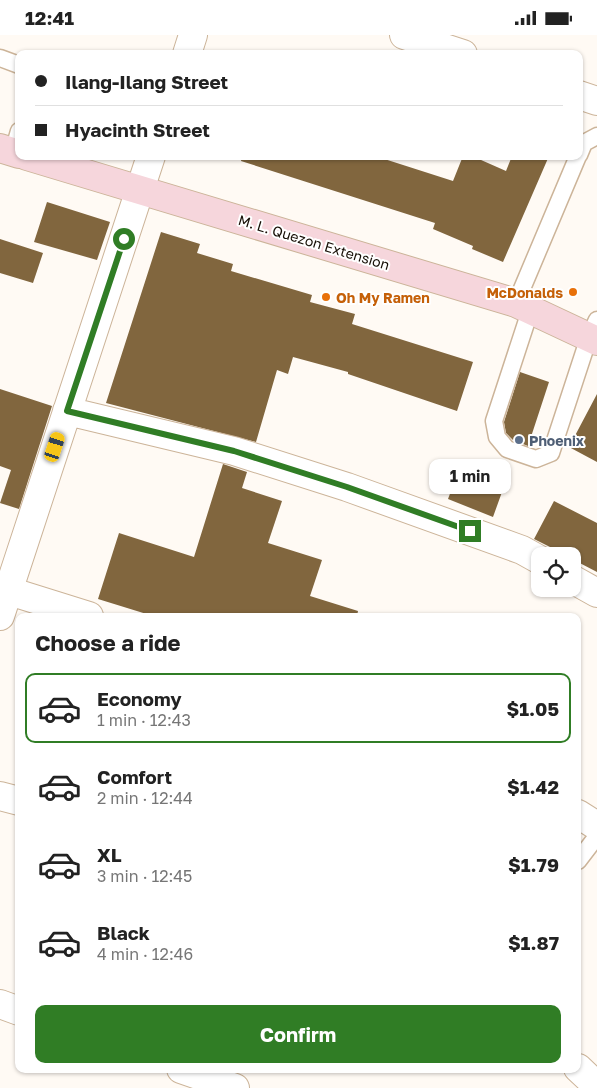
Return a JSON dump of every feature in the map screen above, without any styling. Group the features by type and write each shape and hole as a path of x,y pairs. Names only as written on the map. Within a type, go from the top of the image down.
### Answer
{"main road":[{"name":"M. L. Quezon Extension","path":"51,160 140,190 524,306 594,333"}],"street":[{"path":"188,50 193,35"},
{"path":"404,35 451,50"},
{"path":"583,96 597,101"},
{"path":"69,613 4,603 150,160"},
{"path":"67,411 234,451 347,487 522,550 531,555"},
{"path":"581,584 597,593"},
{"path":"0,796 15,800"},
{"path":"581,816 597,826"},
{"path":"0,1005 15,1010"},
{"path":"581,1072 597,1086"},
{"path":"193,1073 236,1088"}],"lane":[{"path":"0,58 15,64"},
{"path":"583,145 597,136"},
{"path":"577,160 524,306 494,421 497,437 507,449 536,459 551,453 594,333"},
{"path":"581,857 597,836"}],"building":[{"path":"387,160 453,181 461,160 481,160 506,171 510,160 547,160 503,262 472,249 473,246 433,229 435,223 241,161"},
{"path":"47,202 110,222 97,260 34,242"},
{"path":"161,232 200,244 197,253 233,264 231,271 312,295 310,302 355,314 352,324 473,362 457,411 348,374 348,372 293,357 288,374 277,370 256,442 106,403"},
{"path":"0,239 43,253 33,283 0,273"},
{"path":"520,372 549,382 528,446 513,440 506,433 504,422"},
{"path":"0,389 52,406 19,509 0,503 11,470 0,466"},
{"path":"597,394 597,462 569,447"},
{"path":"223,464 247,472 242,488 282,501 268,543 322,560 310,596 358,611 358,613 143,613 98,599 119,533 194,557"},
{"path":"457,475 502,492 493,517 448,499"},
{"path":"554,501 597,523 597,572 581,564 581,547 550,547 534,539"}],"place":[{"name":"McDonalds","path":"573,292"},
{"name":"Oh My Ramen","path":"326,297"},
{"name":"Phoenix","path":"519,440"}],"route":[{"path":"124,239 67,411 234,451 347,487 470,531"}]}
